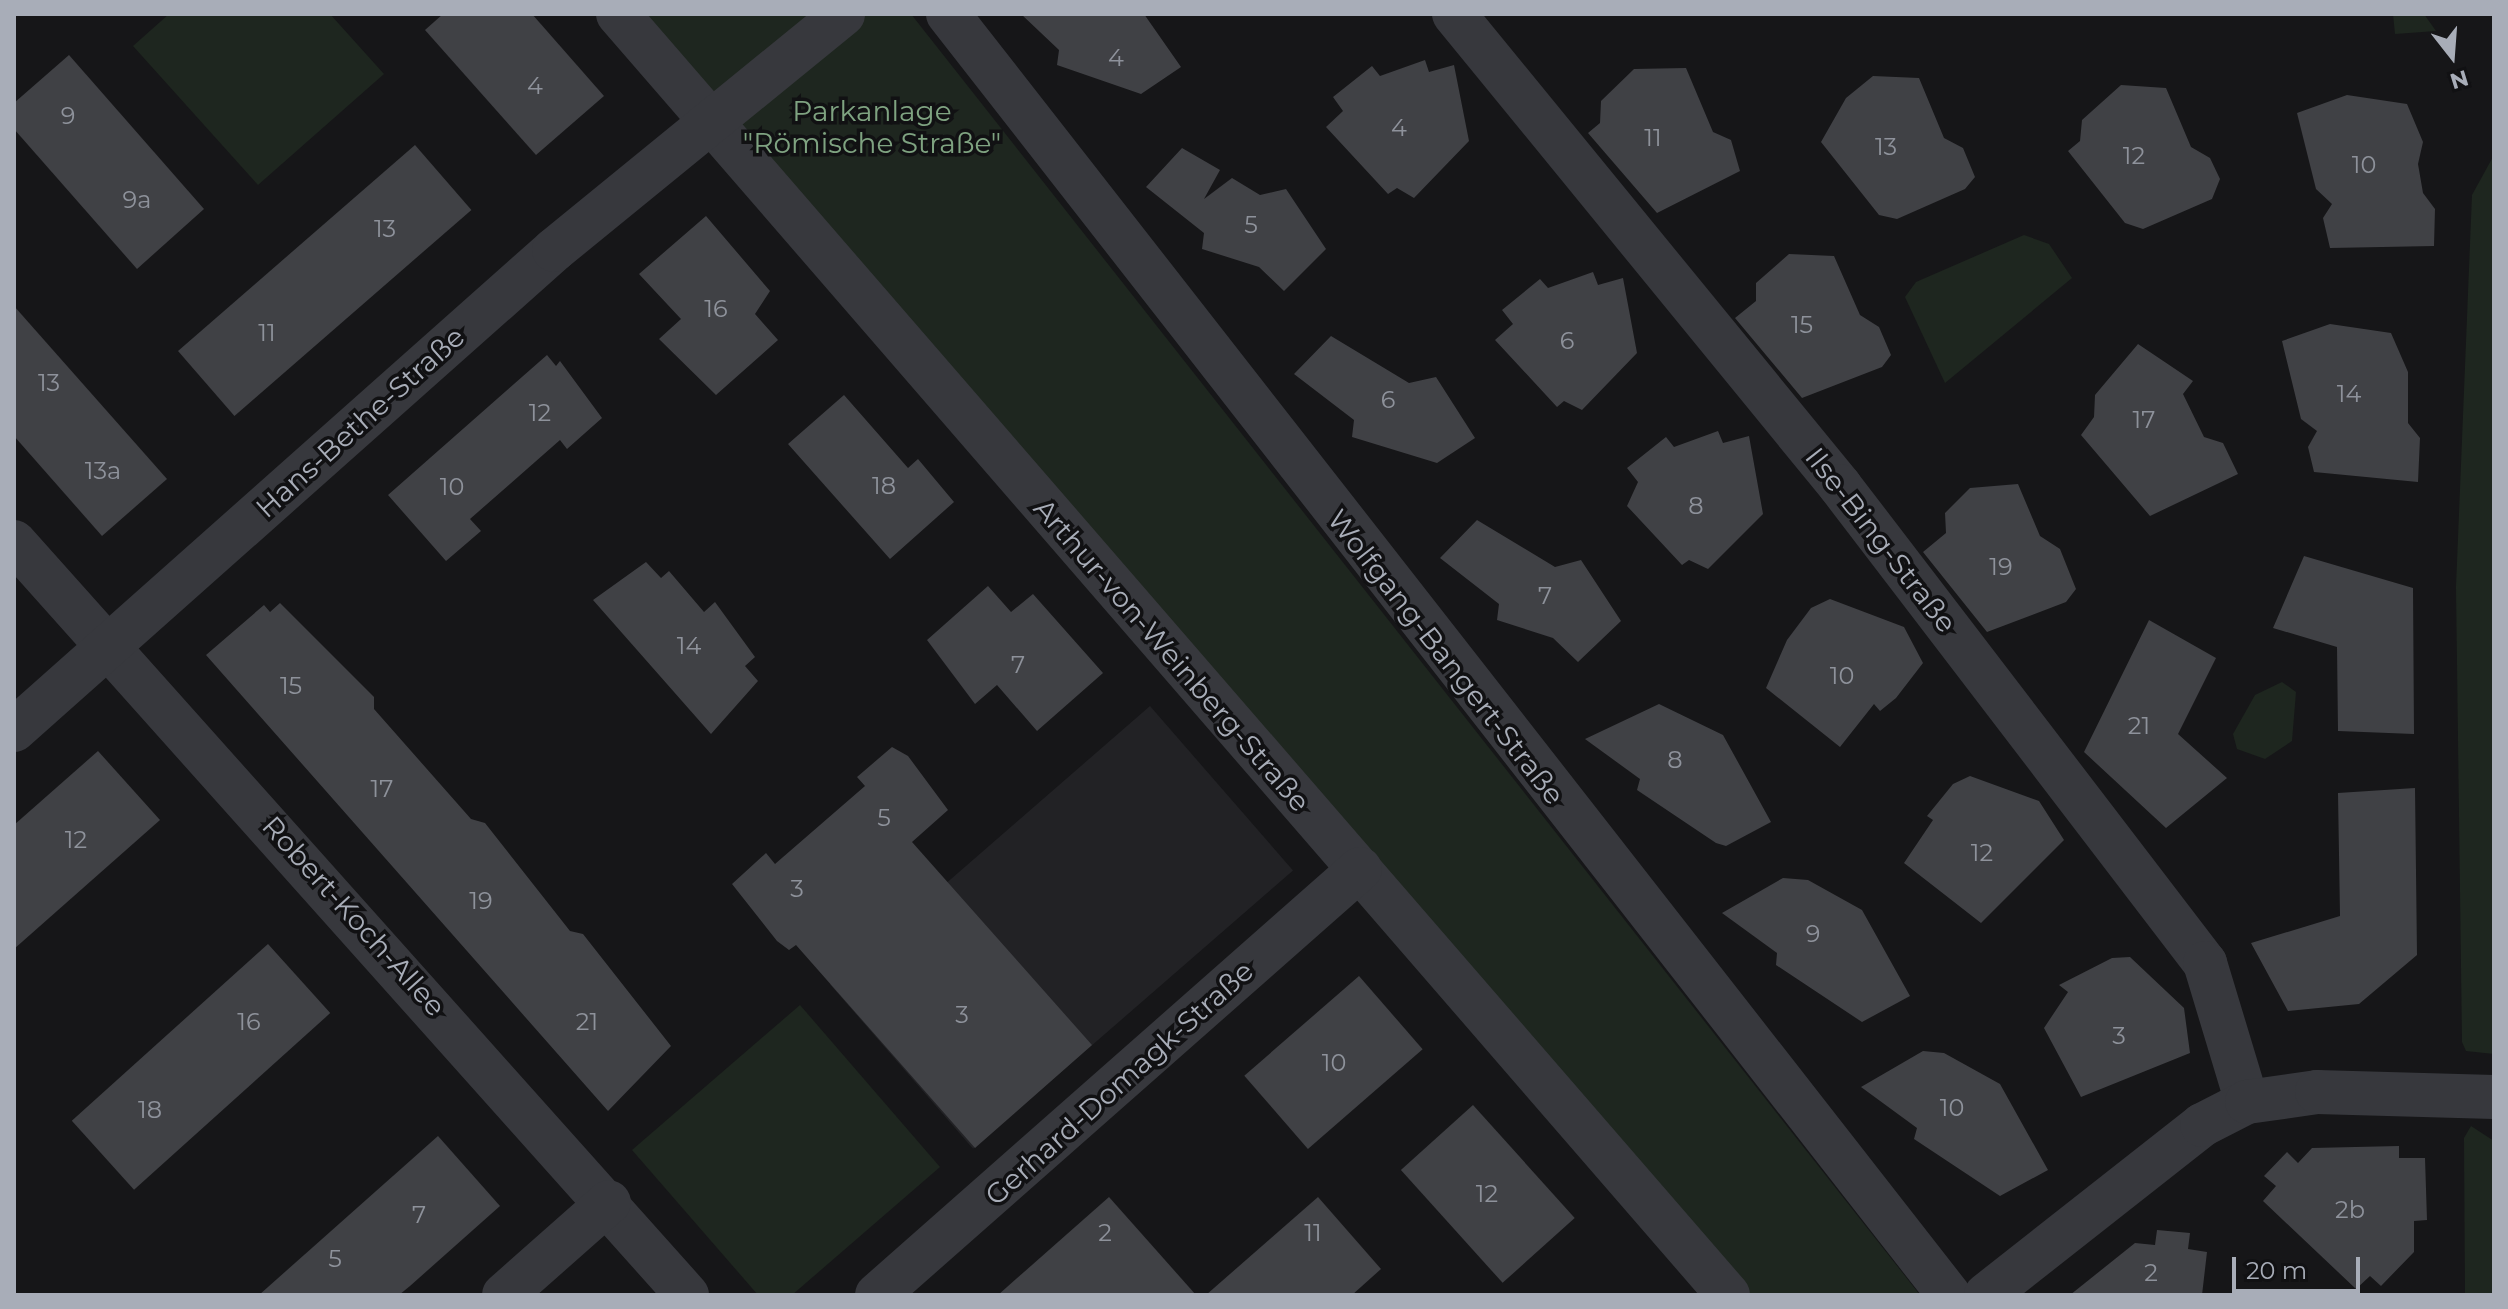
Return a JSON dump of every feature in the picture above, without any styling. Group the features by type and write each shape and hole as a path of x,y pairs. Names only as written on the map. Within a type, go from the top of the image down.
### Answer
{"street":[{"name":"Arthur-von-Weinberg-Straße","path":"618,14 1728,1295"},
{"name":"Hans-Bethe-Straße","path":"14,730 708,118 843,14"},
{"name":"Wolfgang-Bangert-Straße","path":"948,14 1949,1295"},
{"name":"Ilse-Bing-Straße","path":"1454,14 1840,486 2205,963 2247,1102"},
{"name":"Robert-Koch-Allee","path":"14,542 110,644 609,1202 687,1295"},
{"name":"Gerhard-Domagk-Straße","path":"877,1295 1360,869"},
{"path":"1986,1295 2202,1125 2247,1102 2317,1092 2494,1097"},
{"path":"504,1295 609,1202"}],"shaded area":[{"path":"1150,706 1293,871 973,1149 830,984"}],"green space":[{"path":"169,14 330,14 384,74 258,185 133,46"},
{"name":"Parkanlage \"Römische Straße\"","path":"638,14 911,14 1920,1295 1743,1295"},
{"path":"2393,14 2424,14 2436,31 2395,34"},
{"path":"2494,155 2494,1054 2466,1051 2462,1042 2456,587 2472,195"},
{"path":"2024,235 2049,244 2072,278 1945,383 1905,297 1916,282"},
{"path":"2282,682 2296,692 2292,741 2265,759 2237,749 2233,734 2255,695"},
{"path":"800,1005 940,1167 792,1295 758,1295 632,1150"},
{"path":"2471,1126 2494,1141 2494,1295 2465,1295 2464,1138"}],"building":[{"path":"443,14 532,14 604,96 536,155 425,30"},
{"path":"1021,14 1144,14 1181,67 1141,94 1057,65 1059,50"},
{"path":"69,55 204,209 137,269 14,129 14,103"},
{"path":"1425,60 1429,72 1454,65 1469,141 1414,198 1397,188 1388,194 1326,127 1343,111 1333,97 1372,66 1380,76"},
{"path":"1686,68 1713,132 1731,140 1740,171 1657,213 1588,133 1600,123 1601,101 1634,69"},
{"path":"1873,76 1919,78 1944,138 1963,148 1975,177 1965,189 1897,219 1879,215 1821,142 1846,98"},
{"path":"2121,85 2166,88 2191,147 2210,158 2220,179 2212,199 2143,229 2125,223 2068,151 2080,141 2082,120"},
{"path":"2347,95 2407,104 2423,142 2418,164 2423,193 2435,209 2434,246 2330,248 2323,218 2332,204 2316,189 2297,113"},
{"path":"415,145 471,210 234,416 178,351"},
{"path":"1182,148 1220,170 1204,199 1232,178 1260,195 1286,189 1326,249 1284,291 1259,267 1202,249 1204,233 1146,187"},
{"path":"706,216 770,291 755,314 778,340 716,395 659,339 681,319 639,274"},
{"path":"1789,254 1834,256 1860,315 1879,327 1891,355 1882,367 1802,398 1735,318 1756,301 1756,283"},
{"path":"1593,272 1598,285 1623,278 1637,353 1582,410 1564,401 1557,407 1495,340 1513,324 1502,310 1540,279 1548,288"},
{"path":"14,306 167,479 102,536 14,436"},
{"path":"2330,324 2391,333 2408,372 2408,423 2420,438 2418,482 2314,472 2308,447 2317,431 2301,419 2282,341"},
{"path":"1331,336 1409,383 1436,377 1475,438 1437,463 1352,437 1354,420 1294,374"},
{"path":"2138,344 2193,381 2183,394 2204,437 2223,443 2238,474 2150,516 2081,435 2094,417 2095,395"},
{"path":"547,355 556,366 560,361 602,418 567,449 560,440 470,519 481,531 446,561 388,495"},
{"path":"844,395 908,468 918,459 954,502 890,559 788,444"},
{"path":"1718,431 1723,443 1749,436 1763,514 1708,569 1689,560 1682,565 1627,506 1638,482 1627,468 1666,437 1674,447"},
{"path":"2018,484 2040,536 2060,549 2076,589 2066,602 1987,632 1923,552 1946,533 1945,513 1970,488"},
{"path":"1477,520 1555,567 1581,560 1621,621 1578,662 1553,638 1497,620 1499,604 1440,558"},
{"path":"2304,556 2413,588 2414,734 2338,731 2337,647 2273,628"},
{"path":"646,562 661,578 669,571 704,612 715,602 755,657 745,666 758,681 711,734 593,600"},
{"path":"988,586 1011,612 1033,594 1103,673 1037,731 997,685 975,704 927,640"},
{"path":"1830,599 1904,627 1923,663 1896,698 1880,711 1874,704 1840,747 1766,688 1787,640 1811,608"},
{"path":"280,603 374,697 374,709 471,819 485,823 570,931 583,934 671,1046 608,1111 206,655 264,605 270,612"},
{"path":"2149,620 2216,658 2178,734 2227,778 2166,828 2084,752"},
{"path":"1659,704 1723,735 1771,822 1726,846 1716,843 1637,790 1640,779 1585,739"},
{"path":"892,747 908,756 948,810 912,842 1092,1045 975,1148 796,945 789,950 777,941 732,884 766,853 775,864 865,786 857,777"},
{"path":"98,751 160,820 14,949 14,825"},
{"path":"1970,776 2039,801 2064,840 1981,923 1904,863 1933,820 1927,816 1953,784"},
{"path":"2415,788 2417,955 2359,1004 2288,1011 2251,943 2340,916 2338,793"},
{"path":"1783,878 1808,880 1862,910 1910,996 1862,1022 1776,965 1777,953 1722,913"},
{"path":"268,944 330,1013 134,1190 72,1121"},
{"path":"2130,957 2184,1008 2190,1053 2081,1097 2044,1028 2068,992 2059,985 2112,958"},
{"path":"1359,976 1423,1049 1308,1149 1244,1076"},
{"path":"1923,1051 1944,1053 2000,1084 2048,1170 2000,1196 1914,1139 1917,1128 1861,1087"},
{"path":"1473,1105 1575,1218 1503,1283 1401,1170"},
{"path":"438,1136 500,1206 410,1286 399,1295 259,1295"},
{"path":"2399,1146 2399,1158 2425,1158 2427,1220 2414,1221 2414,1252 2381,1286 2370,1276 2356,1289 2263,1201 2276,1186 2264,1176 2287,1152 2298,1163 2312,1148"},
{"path":"1109,1197 1196,1295 998,1295"},
{"path":"1318,1197 1381,1269 1352,1295 1206,1295"},
{"path":"2157,1230 2190,1233 2188,1249 2207,1252 2202,1295 2070,1295 2135,1243 2155,1245"}]}
